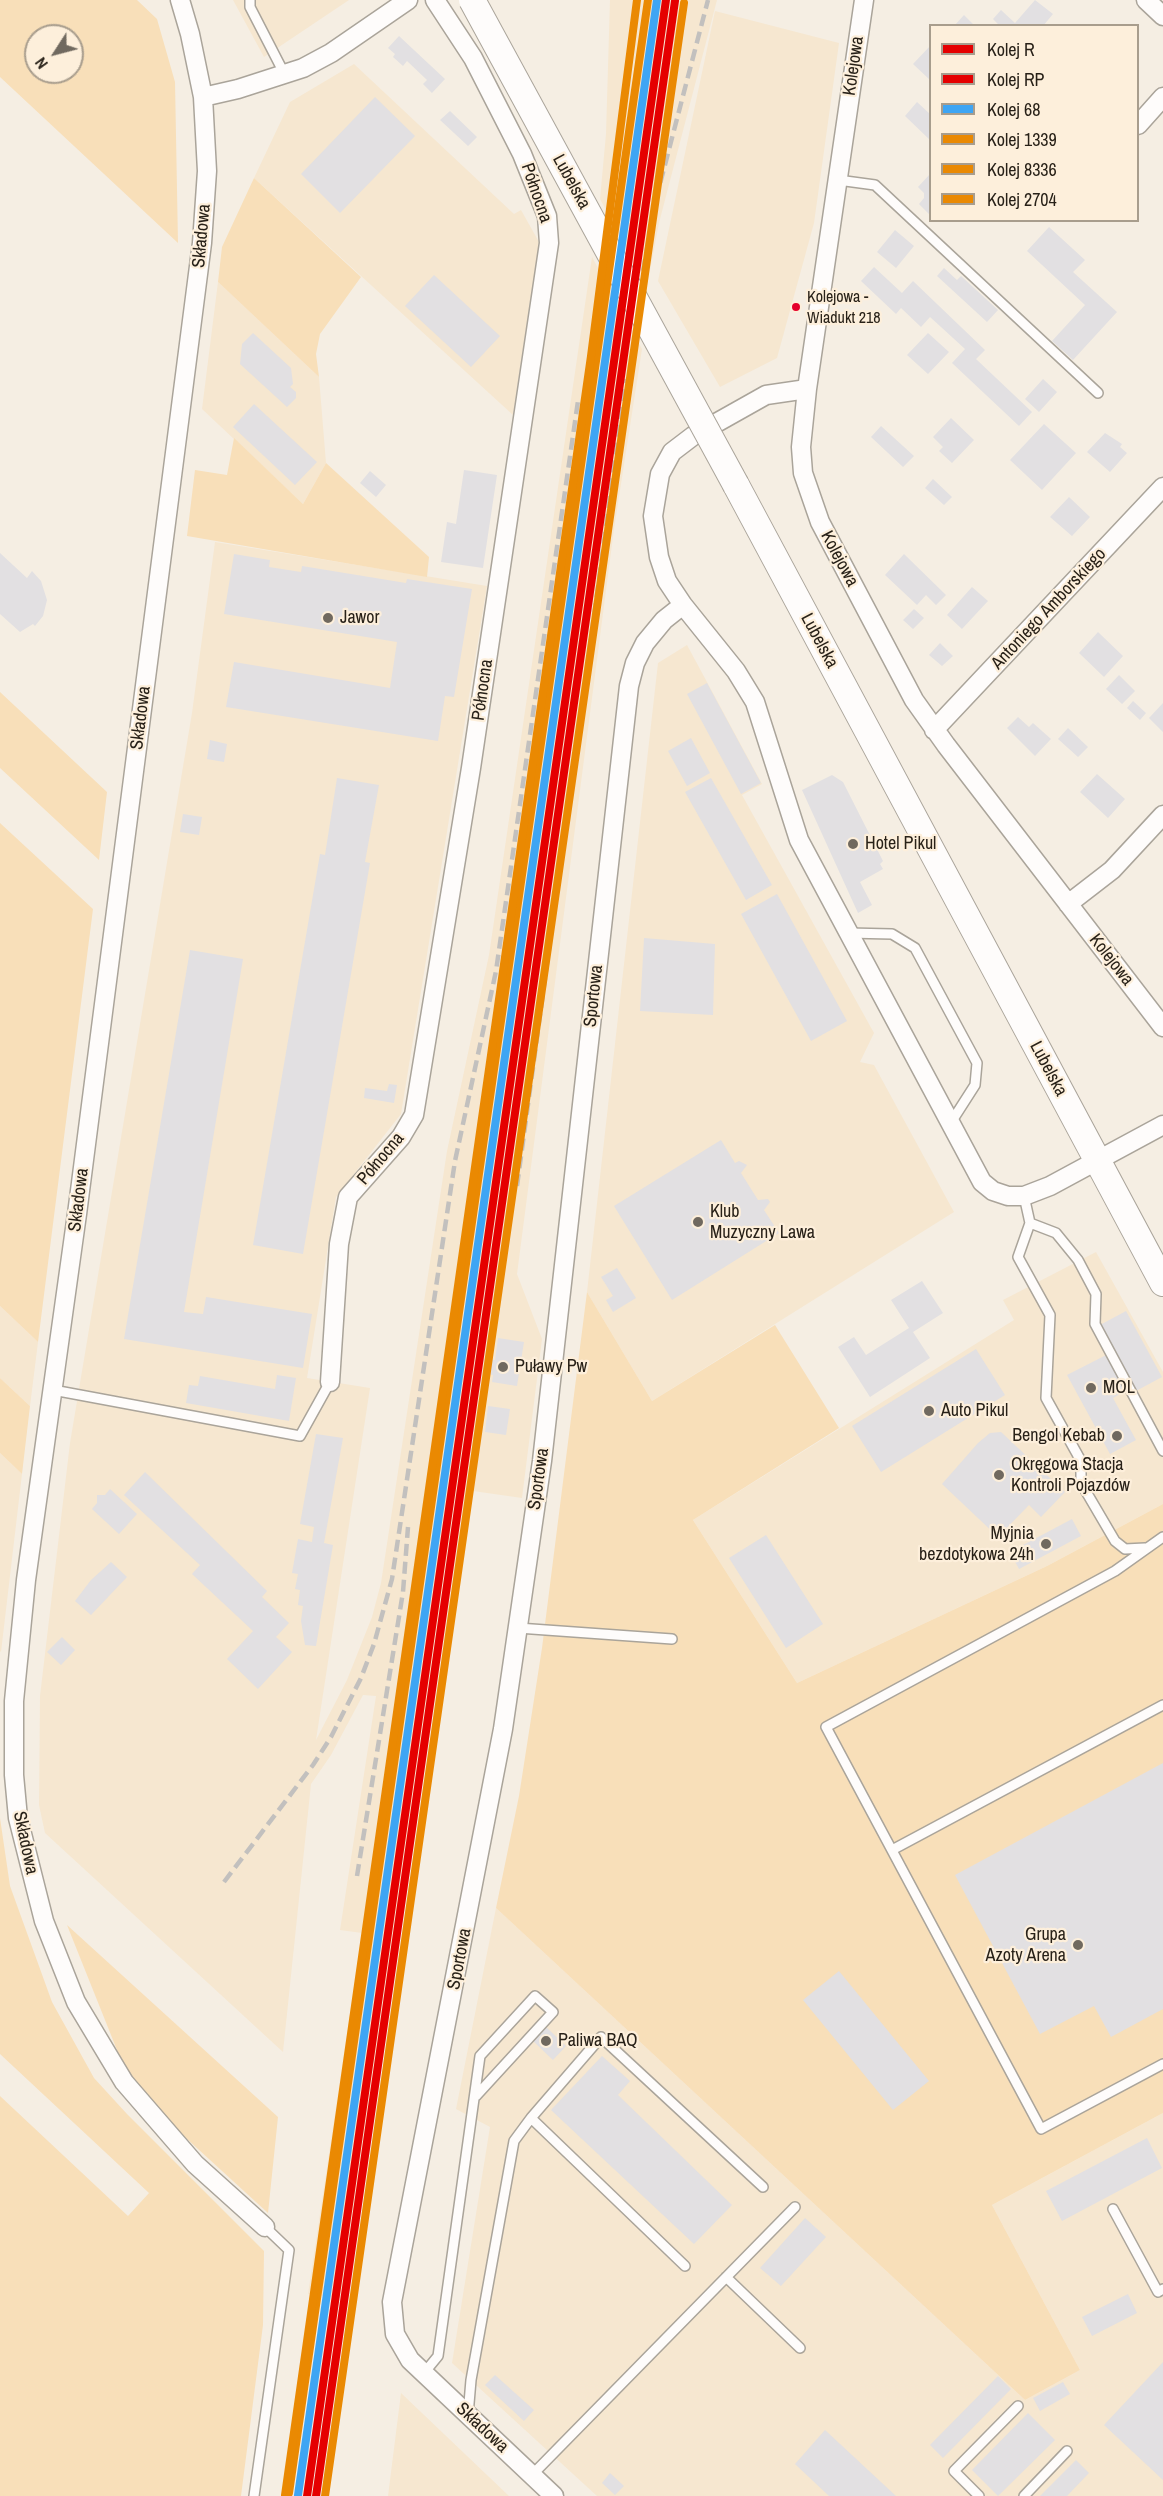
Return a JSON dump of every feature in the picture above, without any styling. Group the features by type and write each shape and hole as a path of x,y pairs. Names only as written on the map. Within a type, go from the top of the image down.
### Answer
{"main road":[{"name":"Lubelska","path":"472,0 736,485 1163,1283"}],"street":[{"name":"Składowa","path":"180,0 190,34 203,97 207,171 202,243 53,1390 26,1580 14,1701 14,1775 18,1818 44,1921 76,2001 124,2082 195,2164 265,2227"},
{"path":"203,97 285,75 331,52 408,0"},
{"name":"Północna","path":"330,1382 339,1244 348,1197 401,1137 414,1115 471,768 549,243 547,216 522,154 473,57 435,0"},
{"name":"Kolejowa","path":"864,0 807,389 801,447 803,473 820,522 897,670 934,730 1163,1027"},
{"path":"1146,0 1163,16"},
{"path":"1139,123 1163,97"},
{"path":"807,389 783,391 758,399 693,435 672,452 660,474 655,495 654,536 667,581 683,605 736,671 755,702 799,840 982,1182 993,1191 1008,1196 1024,1196 1050,1186 1163,1125"},
{"name":"Antoniego Amborskiego","path":"934,730 1163,487"},
{"name":"Sportowa","path":"410,2360 395,2334 392,2302 501,1741 518,1628 542,1461 629,686 635,663 645,643 664,620 683,605"},
{"path":"1068,904 1112,870 1163,815"},
{"name":"Składowa","path":"410,2360 553,2496"}],"lane":[{"path":"250,0 250,7 285,75"},
{"path":"838,180 875,185 1098,393"},
{"path":"848,933 892,934 915,948 977,1063 975,1085 950,1124"},
{"path":"1024,1196 1030,1223 1018,1257 1050,1315 1046,1398 1081,1461 1081,1483 1115,1540 1125,1549 1145,1548"},
{"path":"1030,1223 1056,1233 1078,1260 1096,1294 1095,1324 1163,1451"},
{"path":"53,1390 300,1436 330,1382"},
{"path":"1163,1537 1115,1571 826,1727 1041,2129 1163,2064"},
{"path":"518,1628 672,1639"},
{"path":"892,1850 1163,1705"},
{"path":"424,2373 438,2356 480,2056 535,1996 553,2012 476,2096"},
{"path":"468,2415 471,2380 514,2141 601,2037 763,2187"},
{"path":"531,2118 686,2266"},
{"path":"532,2475 795,2207"},
{"path":"1113,2209 1158,2292 1163,2289"},
{"path":"254,2496 289,2250 265,2227"},
{"path":"726,2277 800,2348"},
{"path":"979,2496 954,2471 1018,2406"},
{"path":"1023,2496 1067,2451"}],"shaded area":[{"path":"0,0 137,0 157,19 175,82 178,243 0,77"},
{"path":"233,0 349,0 264,57"},
{"path":"610,0 717,0 659,223 647,286 600,199 606,134"},
{"path":"715,11 839,43 814,223 777,358 720,387 658,281"},
{"path":"354,64 514,214 521,210 539,242 513,415 254,178 290,102"},
{"path":"254,178 361,277 320,334 316,354 319,377 218,282 222,247"},
{"path":"592,257 642,349 614,529 517,1274 542,1339 522,1498 466,1490 347,2299 308,2294 362,1933 340,1930 376,1696 363,1695 331,1755 311,1784 283,2052 45,1833 39,1805 40,1696 70,1443 192,713 215,542 487,586 401,1114 336,1197 307,1378 370,1388 316,1740 347,1680 372,1617 381,1583 447,1151 489,955"},
{"path":"218,282 319,377 326,463 303,504 202,409"},
{"path":"234,438 303,504 326,463 429,557 427,577 187,536 195,470 227,475"},
{"path":"687,645 762,784 742,795 874,1033 860,1062 874,1065 954,1212 652,1401 587,1292 658,663"},
{"path":"0,692 107,792 99,860 0,768"},
{"path":"0,823 93,909 38,1342 0,1306"},
{"path":"1096,1252 1163,1372 1163,1504 1047,1566 797,1683 693,1520 1014,1320 1003,1300"},
{"path":"587,1292 652,1401 775,1325 839,1428 693,1520 797,1683 1047,1566 1163,1504 1163,2113 992,2205 1080,2370 1025,2400 496,1908 519,1796 542,1648"},
{"path":"0,1306 38,1342 30,1406 0,1378"},
{"path":"0,1378 30,1406 22,1474 0,1453"},
{"path":"0,1453 22,1474 1,1652 0,1651"},
{"path":"0,1818 10,1886 52,2002 94,2078 264,2251 263,2325 241,2496 0,2496 0,2096 128,2216 149,2193 0,2054"},
{"path":"496,1908 1025,2400 1080,2370 992,2205 1163,2113 1163,2496 597,2496 452,2363 490,2127 456,2109"},
{"path":"67,1925 278,2117 268,2213 175,2128 123,2065"},
{"path":"401,2393 509,2496 388,2496"}],"building":[{"path":"1035,0 1053,14 1045,24 998,24 993,19 1001,10 1015,23"},
{"path":"964,15 973,24 956,24"},
{"path":"399,36 445,79 432,93 423,84 427,80 407,61 403,66 393,57 395,54 388,48"},
{"path":"929,47 929,79 913,64"},
{"path":"375,97 415,136 340,213 301,174"},
{"path":"917,102 929,113 929,139 905,116"},
{"path":"450,111 477,137 468,146 440,120"},
{"path":"929,175 929,214 919,204 924,198 924,193 918,187"},
{"path":"1049,227 1085,260 1073,272 1117,312 1073,360 1052,341 1085,305 1027,251"},
{"path":"895,230 914,246 896,268 877,252"},
{"path":"874,267 902,293 913,281 985,350 976,359 1032,412 1019,426 952,363 965,349 930,317 921,327 901,308 896,314 861,281"},
{"path":"944,268 957,280 961,276 998,310 987,322 937,276"},
{"path":"434,275 500,336 471,367 405,306"},
{"path":"253,333 291,368 293,384 290,387 296,392 296,398 287,407 240,364 242,344"},
{"path":"928,333 949,352 928,374 907,355"},
{"path":"1043,379 1057,392 1039,412 1025,399"},
{"path":"254,404 317,462 295,485 233,427"},
{"path":"951,418 974,440 952,463 939,451 943,447 933,437"},
{"path":"1044,424 1076,453 1042,490 1010,460"},
{"path":"881,426 914,456 903,467 871,437"},
{"path":"1105,433 1122,444 1120,447 1127,453 1110,472 1087,452"},
{"path":"464,470 497,475 483,568 441,562 447,522 456,524"},
{"path":"370,471 386,485 376,497 360,483"},
{"path":"933,479 952,497 944,505 925,488"},
{"path":"1069,497 1090,517 1072,536 1050,517"},
{"path":"0,553 27,578 32,571 41,581 47,600 43,616 35,626 33,624 20,632 0,614"},
{"path":"234,554 270,560 269,567 301,572 302,566 406,583 407,579 472,589 454,697 445,696 438,741 226,707 234,662 390,688 397,642 224,614"},
{"path":"904,554 946,595 936,605 926,595 917,605 885,575"},
{"path":"972,587 988,601 962,629 947,615"},
{"path":"914,609 924,618 913,629 903,620"},
{"path":"1098,632 1123,656 1104,677 1079,653"},
{"path":"940,643 953,656 942,666 929,655"},
{"path":"1119,675 1135,691 1122,704 1106,689"},
{"path":"707,683 761,783 741,794 687,694"},
{"path":"1133,701 1146,713 1140,720 1127,708"},
{"path":"1163,703 1163,732 1149,718"},
{"path":"1018,717 1029,727 1033,723 1051,739 1035,756 1007,728"},
{"path":"1068,728 1088,747 1078,757 1058,739"},
{"path":"691,738 710,773 687,786 668,751"},
{"path":"210,740 227,744 224,762 207,759"},
{"path":"1097,774 1125,799 1108,818 1080,792"},
{"path":"832,775 843,782 883,861 880,864 883,869 860,882 872,905 858,913 802,790"},
{"path":"337,778 379,785 365,862 370,863 303,1254 253,1245 320,854 325,855"},
{"path":"711,778 772,885 746,900 685,792"},
{"path":"183,814 202,817 199,835 180,832"},
{"path":"777,894 847,1021 811,1041 741,914"},
{"path":"644,938 715,944 713,1015 640,1011"},
{"path":"190,950 243,959 184,1312 203,1314 206,1297 312,1314 303,1368 124,1339"},
{"path":"389,1084 397,1085 394,1103 364,1098 365,1088 387,1091"},
{"name":"Klub Muzyczny Lawa","path":"721,1140 735,1163 739,1161 747,1165 741,1173 758,1200 768,1199 770,1202 764,1210 779,1233 672,1300 614,1206"},
{"path":"617,1268 636,1298 613,1312 606,1300 613,1296 601,1277"},
{"path":"922,1281 943,1313 913,1332 930,1358 870,1397 838,1347 854,1337 866,1355 909,1328 891,1300"},
{"path":"1126,1311 1162,1377 1136,1391 1133,1387 1113,1398 1136,1440 1110,1454 1067,1375 1114,1351 1100,1325"},
{"name":"Puławy Pw","path":"498,1338 524,1342 517,1386 492,1382 493,1375 486,1374 488,1359 495,1360"},
{"name":"Auto Pikul","path":"976,1349 1005,1395 881,1472 852,1426"},
{"path":"277,1375 296,1378 289,1421 186,1403 189,1385 198,1386 200,1376 275,1389"},
{"path":"488,1406 510,1409 506,1435 485,1432"},
{"name":"Okręgowa Stacja Kontroli Pojazdów","path":"1001,1432 1065,1492 1041,1517 1029,1505 998,1537 942,1484 978,1443 990,1433"},
{"path":"316,1434 343,1438 324,1543 333,1545 316,1646 305,1645 301,1621 303,1606 298,1605 300,1590 295,1589 298,1574 292,1573 298,1539 312,1542 314,1527 300,1524"},
{"path":"145,1472 267,1591 262,1597 289,1623 276,1637 292,1652 258,1689 227,1659 253,1631 192,1574 200,1565 124,1495"},
{"path":"110,1489 137,1514 119,1534 92,1509 97,1503 97,1495 105,1495"},
{"name":"Myjnia bezdotykowa 24h","path":"1072,1519 1081,1536 1019,1569 1010,1552"},
{"path":"766,1535 823,1624 786,1648 729,1558"},
{"path":"111,1562 127,1577 91,1615 75,1601 91,1580"},
{"path":"62,1637 75,1650 61,1665 47,1652"},
{"name":"Grupa Azoty Arena","path":"1163,1763 1163,2009 1111,2037 1094,2006 1040,2034 955,1875"},
{"path":"839,1971 929,2081 893,2110 803,2000"},
{"path":"546,2027 566,2046 553,2060 533,2041"},
{"path":"602,2056 630,2081 618,2095 732,2205 694,2244 551,2110"},
{"path":"1147,2138 1162,2168 1062,2221 1046,2191"},
{"path":"805,2218 826,2237 781,2286 760,2268"},
{"path":"1128,2294 1137,2313 1092,2336 1082,2317"},
{"path":"1163,2362 1163,2480 1104,2425"},
{"path":"495,2375 534,2410 524,2421 485,2385"},
{"path":"998,2376 1011,2389 943,2458 930,2445"},
{"path":"1063,2382 1070,2394 1040,2411 1033,2398"},
{"path":"1028,2413 1055,2440 998,2496 972,2470"},
{"path":"825,2430 896,2496 829,2496 795,2464"},
{"path":"1076,2460 1089,2473 1067,2496 1040,2496"},
{"path":"610,2473 624,2486 615,2495 602,2483"}],"railway":[{"path":"643,271 655,203 708,0"},
{"path":"517,1186 626,379"},
{"path":"224,1882 313,1765 331,1737 361,1678 374,1644 392,1579 455,1161 496,971 578,401"},
{"path":"357,1876 403,1592 408,1527"}],"rail line":[{"name":"2704","path":"285,2495 591,356 637,0"},
{"name":"8336","path":"289,2493 648,0"},
{"name":"68","path":"298,2495 657,0"},
{"name":"R","path":"307,2496 666,0"},
{"name":"RP","path":"316,2496 675,1"},
{"name":"1339","path":"325,2496 684,3"}],"place":[{"name":"Kolejowa - Wiadukt 218","path":"796,307"},
{"name":"Jawor","path":"328,618"},
{"name":"Hotel Pikul","path":"853,844"},
{"name":"Klub Muzyczny Lawa","path":"698,1222"},
{"name":"Puławy Pw","path":"503,1367"},
{"name":"MOL","path":"1091,1388"},
{"name":"Auto Pikul","path":"929,1411"},
{"name":"Bengol Kebab","path":"1117,1436"},
{"name":"Okręgowa Stacja Kontroli Pojazdów","path":"999,1475"},
{"name":"Myjnia bezdotykowa 24h","path":"1046,1544"},
{"name":"Grupa Azoty Arena","path":"1078,1945"},
{"name":"Paliwa BAQ","path":"546,2041"}]}
